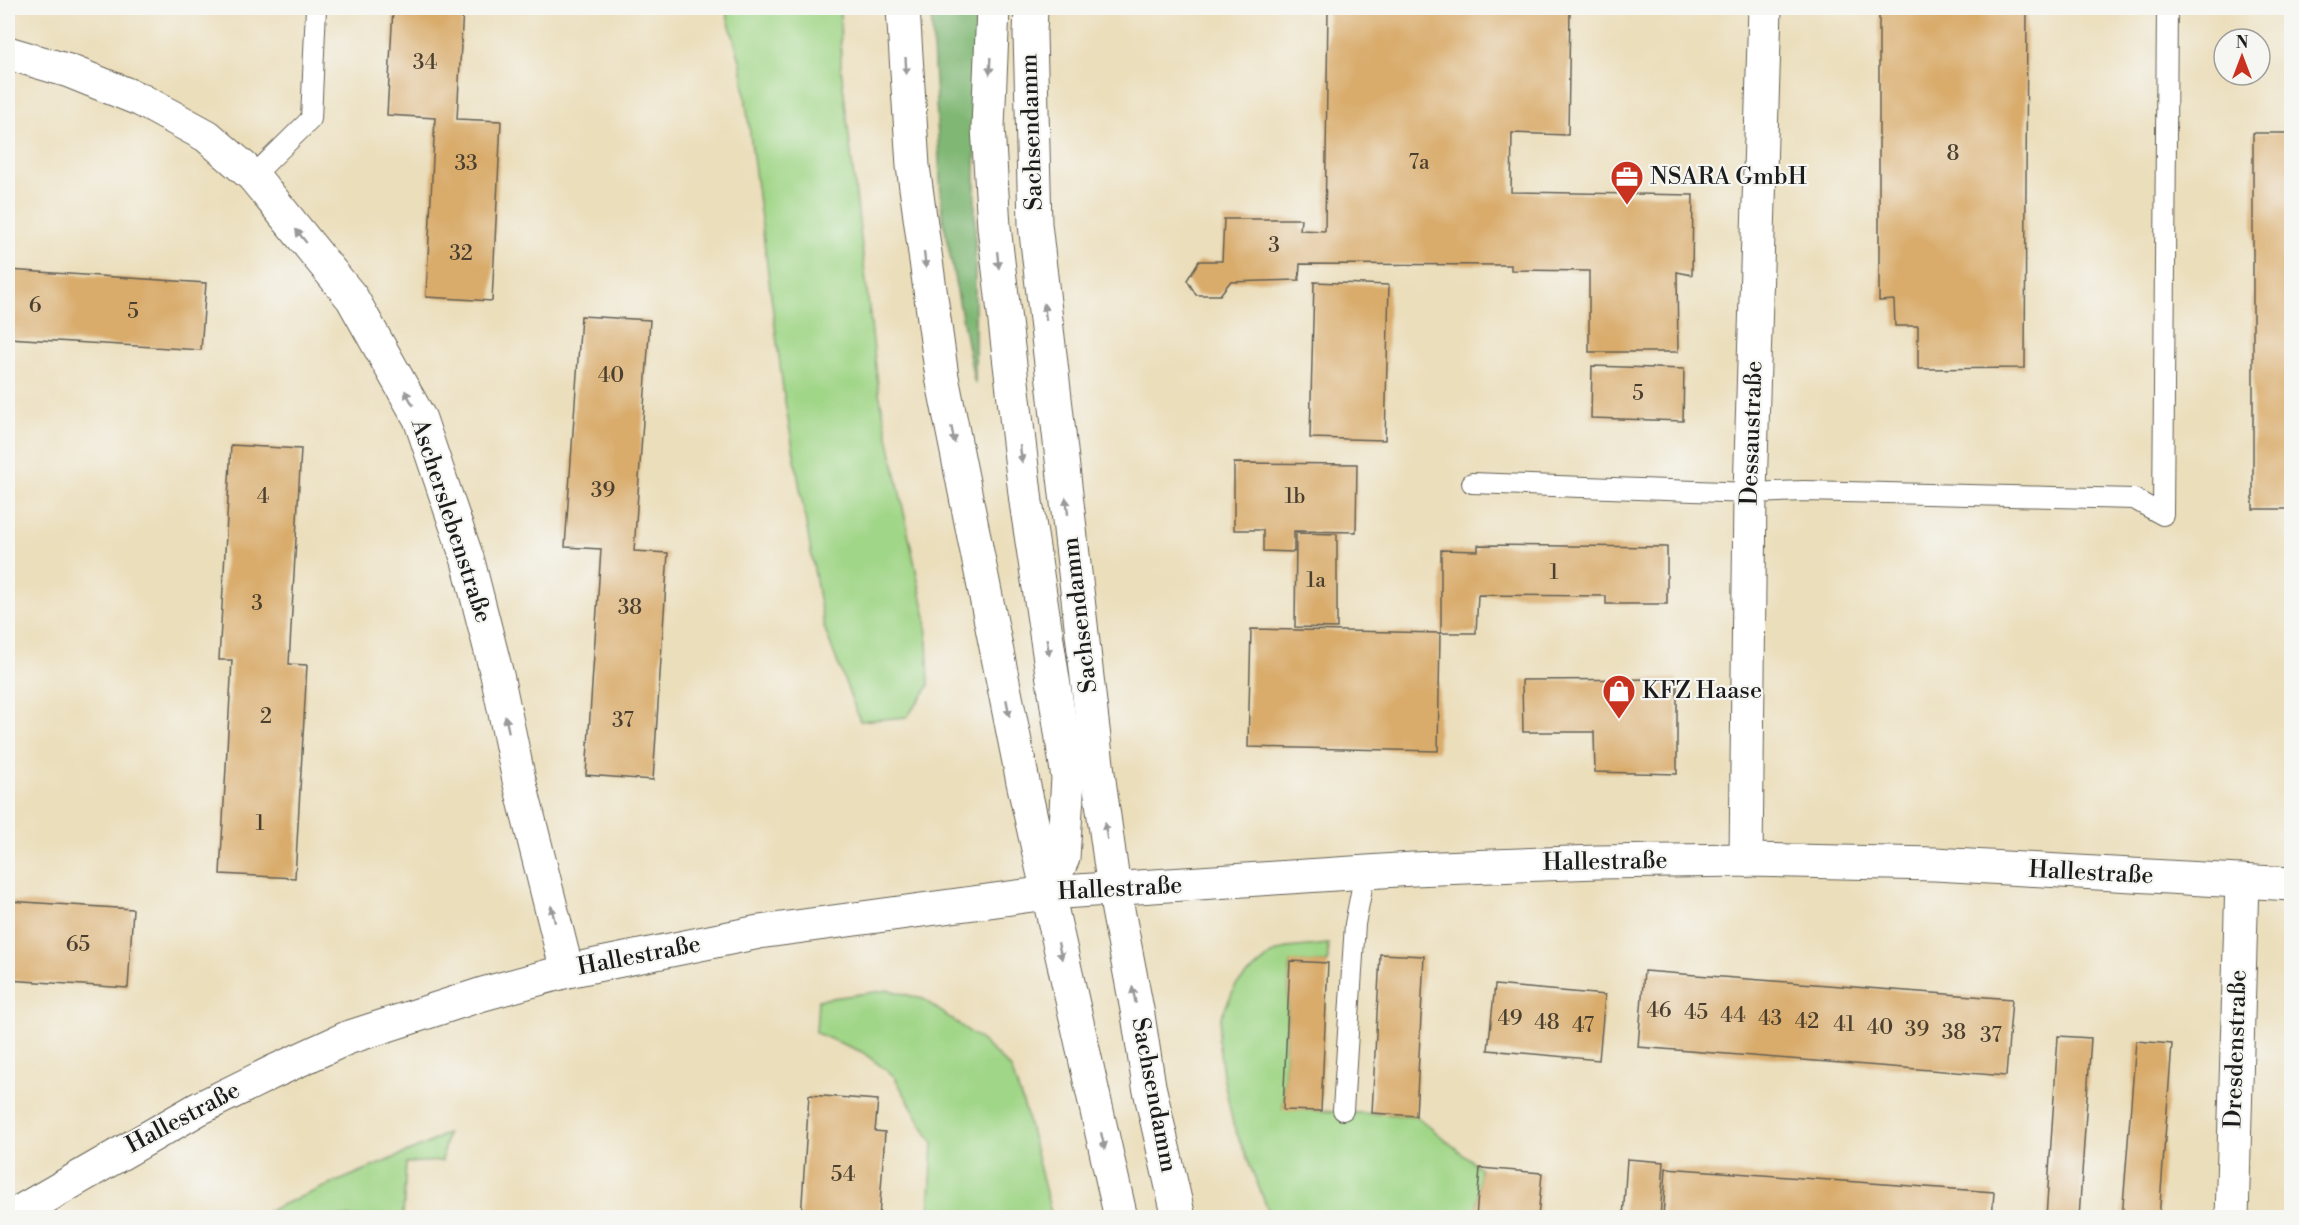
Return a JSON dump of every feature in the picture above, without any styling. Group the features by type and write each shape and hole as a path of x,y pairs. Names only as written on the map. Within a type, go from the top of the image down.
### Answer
{"street":[{"path":"903,8 913,166 942,377 1047,893 1121,1218"},
{"name":"Sachsendamm","path":"993,8 988,127 994,227 1026,502 1068,778 1063,858 1047,893"},
{"name":"Sachsendamm","path":"1031,8 1035,224 1098,773 1114,889 1149,1086 1179,1218"},
{"name":"Dessaustraße","path":"1746,860 1750,493 1765,8"},
{"name":"Ascherslebenstraße","path":"8,53 69,71 141,100 207,136 253,176 352,298 420,419 468,561 519,780 567,971"},
{"name":"Hallestraße","path":"9,1218 198,1109 347,1038 483,994 567,971 759,932 1047,893 1213,884 1365,872 1597,862 1746,860 1935,864 2292,884"},
{"name":"Dresdenstraße","path":"2232,1218 2242,881"}],"lane":[{"path":"253,176 311,118 316,8"},
{"path":"1472,483 1750,493 1804,491 2133,499 2163,515 2167,8"},
{"path":"1343,1110 1354,924 1365,872"}],"green space":[{"path":"725,8 840,8 841,68 879,393 926,618 929,686 907,717 860,721 824,627 784,396 741,64"},
{"path":"931,8 979,8 975,173 975,384 942,214"},
{"path":"1328,944 1328,963 1290,962 1283,1109 1416,1116 1480,1168 1476,1217 1271,1217 1233,1124 1218,1039 1221,1017 1236,985 1272,954 1287,948"},
{"path":"889,990 923,999 981,1040 1011,1069 1025,1109 1052,1217 929,1217 933,1144 894,1076 862,1052 816,1033 818,1000"},
{"path":"447,1133 442,1161 406,1163 403,1217 258,1217 427,1144"}],"building":[{"path":"393,8 463,8 457,119 501,121 492,301 426,297 435,118 387,115"},
{"path":"1328,8 1570,8 1568,135 1512,133 1511,192 1693,195 1692,275 1677,272 1678,352 1589,352 1589,271 1511,270 1511,265 1300,264 1299,280 1230,282 1220,295 1196,295 1187,280 1199,261 1222,261 1224,219 1301,219 1300,230 1325,231"},
{"path":"1879,8 2027,8 2025,368 1918,369 1918,326 1895,326 1894,300 1879,301"},
{"path":"2253,133 2292,133 2292,509 2253,509"},
{"path":"8,270 206,283 201,350 8,338"},
{"path":"1314,282 1389,285 1385,440 1310,438"},
{"path":"581,316 650,320 634,551 668,553 653,780 586,775 601,549 565,547"},
{"path":"1592,366 1684,369 1683,421 1591,418"},
{"path":"231,445 301,449 289,664 307,665 295,878 220,874 232,660 219,660"},
{"path":"1234,463 1357,464 1356,532 1294,531 1294,552 1263,551 1263,530 1234,530"},
{"path":"1296,533 1337,534 1337,628 1295,627"},
{"path":"1478,545 1667,547 1667,604 1606,604 1606,596 1478,595 1476,633 1441,633 1441,550 1478,551"},
{"path":"1251,629 1440,633 1438,751 1248,747"},
{"path":"1677,679 1677,774 1595,772 1594,732 1523,732 1522,680"},
{"path":"8,901 133,909 128,988 8,980"},
{"path":"1380,954 1424,956 1416,1116 1372,1113"},
{"path":"1290,961 1328,963 1321,1111 1283,1110"},
{"path":"1644,971 2012,999 2006,1076 1638,1047"},
{"path":"1495,985 1605,995 1599,1060 1488,1050"},
{"path":"2058,1036 2091,1038 2079,1218 2046,1218"},
{"path":"2136,1041 2172,1044 2159,1218 2122,1218"},
{"path":"809,1095 878,1100 875,1131 885,1132 879,1218 801,1218"},
{"path":"1627,1159 1664,1162 1660,1218 1623,1218"},
{"path":"1480,1168 1542,1173 1538,1218 1476,1218"},
{"path":"1666,1168 1994,1192 1992,1218 1663,1218"}],"place":[{"name":"NSARA GmbH","path":"1627,206"},
{"name":"KFZ Haase","path":"1619,720"}]}
